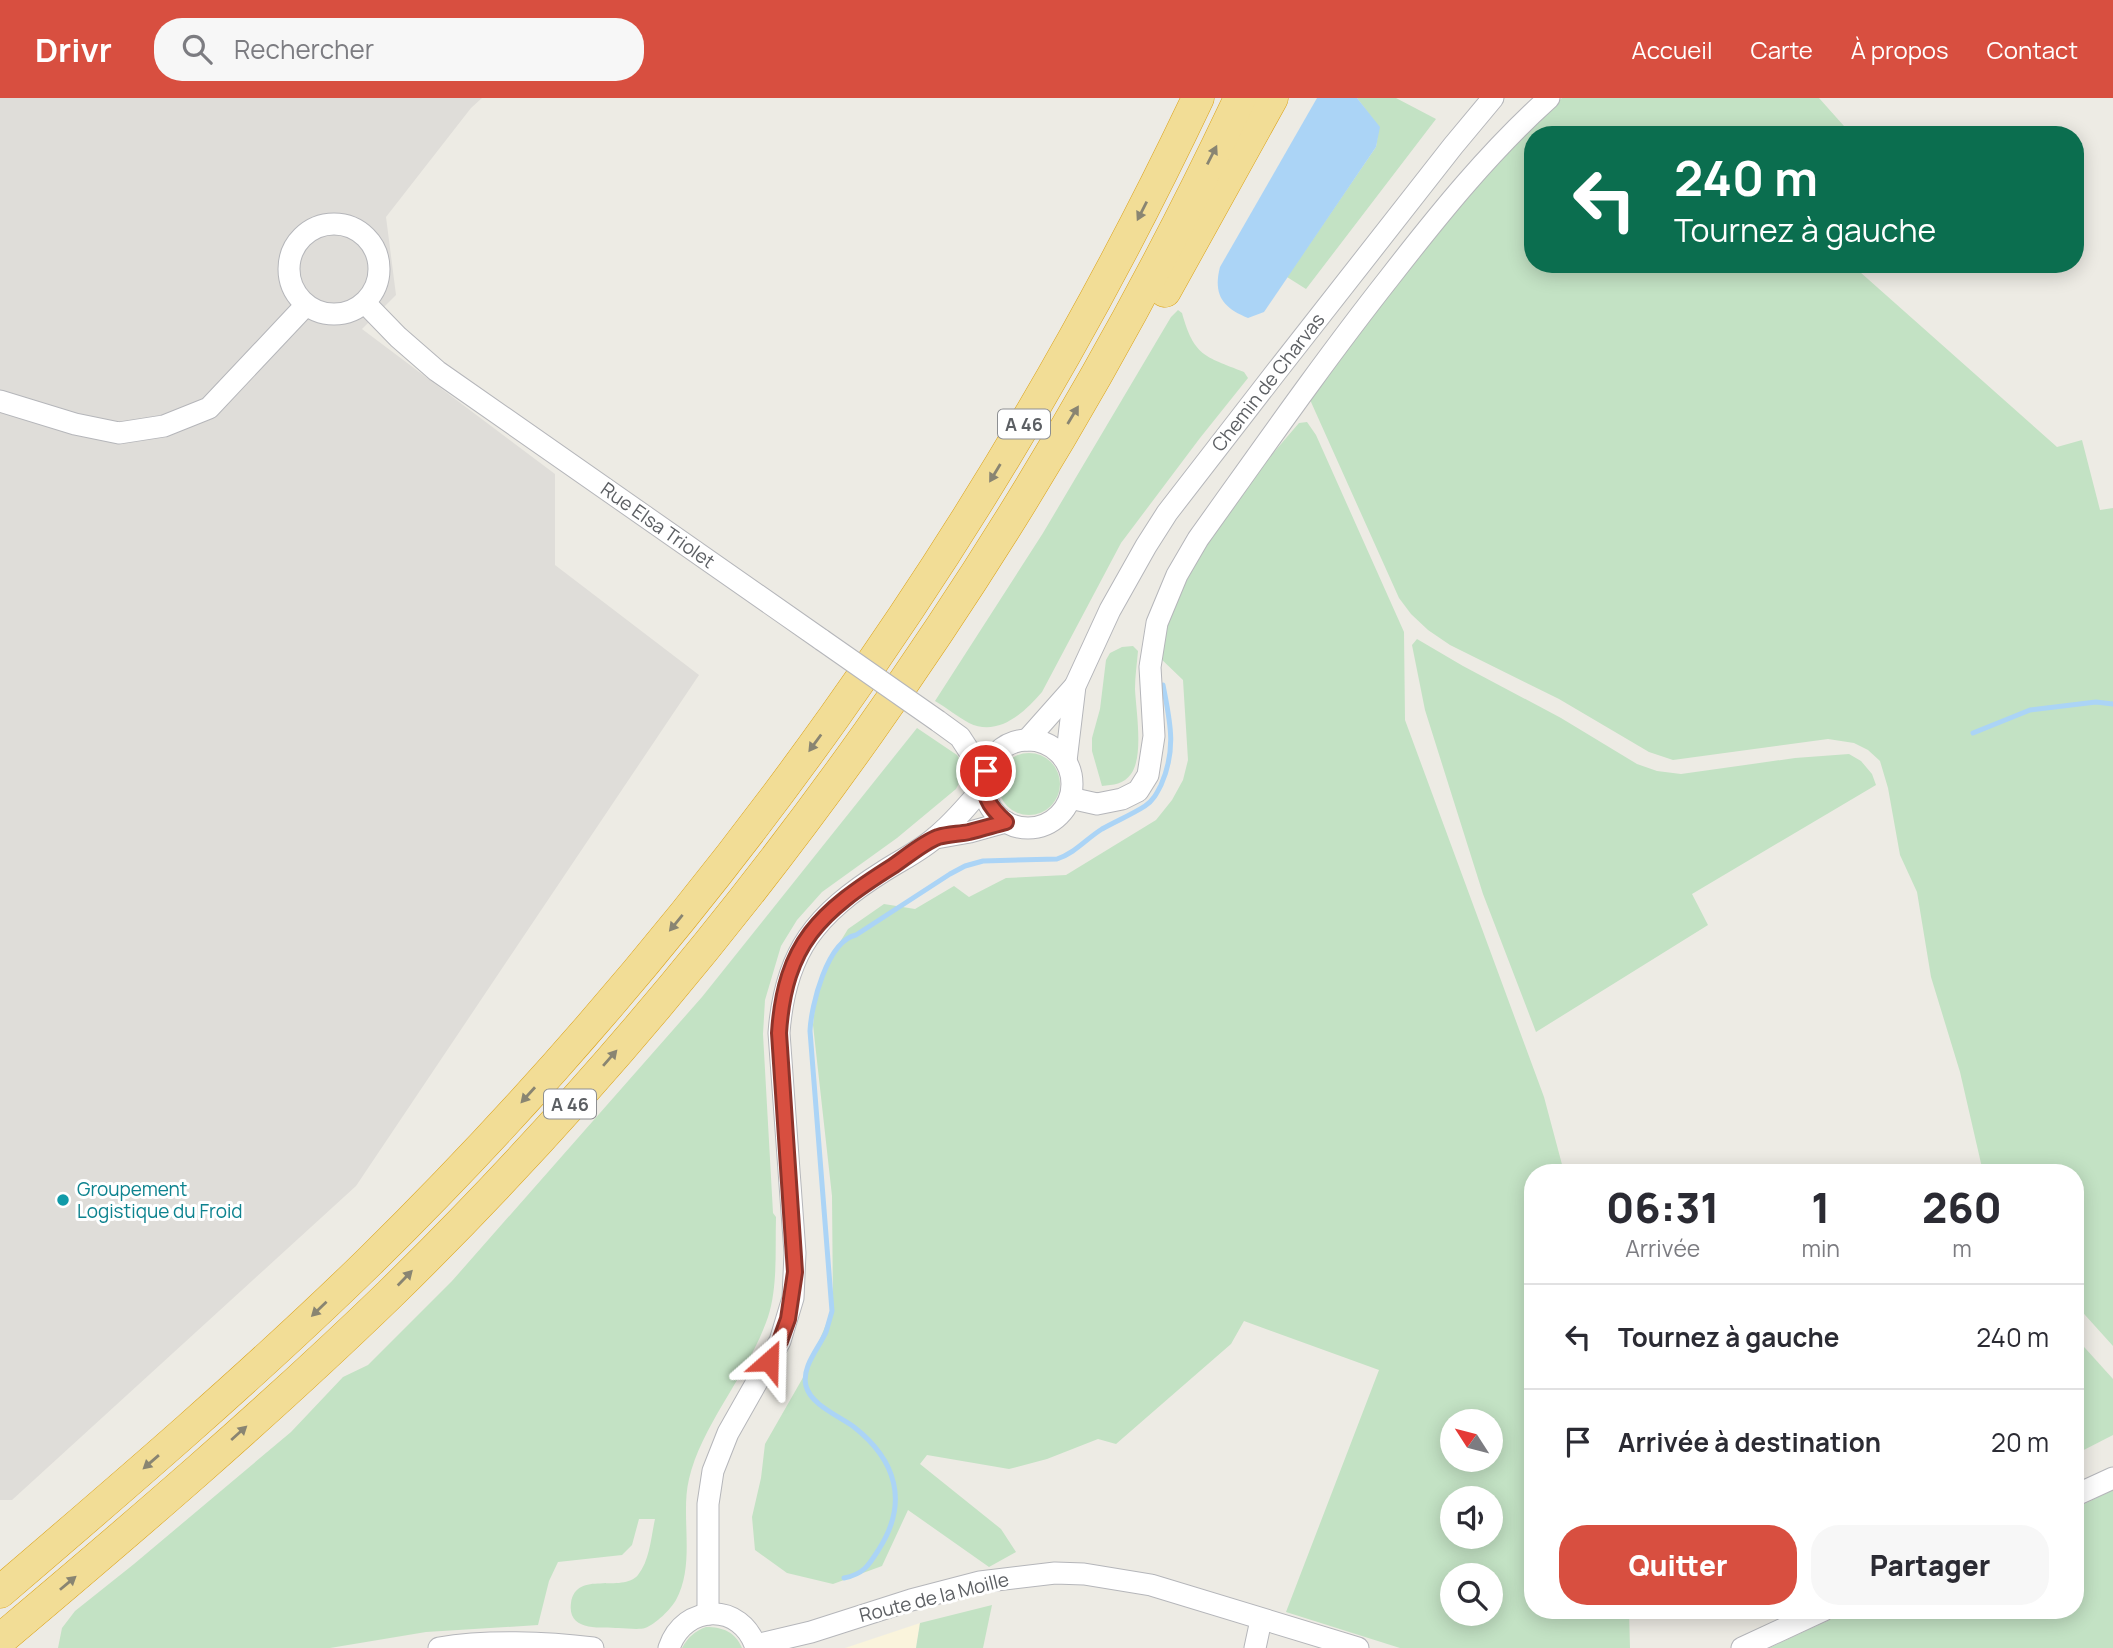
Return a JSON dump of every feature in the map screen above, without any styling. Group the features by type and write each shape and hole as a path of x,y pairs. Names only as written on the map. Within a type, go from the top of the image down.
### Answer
{"highway":[{"path":"1173,150 1161,125 1174,98"},
{"name":"A 46","path":"0,1592 190,1428 369,1262 509,1116 654,949 789,778 855,687 970,513 1065,355 1124,247 1198,98"},
{"name":"A 46","path":"0,1640 210,1459 391,1292 494,1187 667,992 766,869 883,712 1025,495 1090,386 1190,199 1240,98"},
{"path":"1135,302 1163,294 1272,98"}],"street":[{"name":"Chemin de Charvas","path":"1066,761 1075,686 1125,580 1167,513 1493,98"},
{"path":"1070,798 1097,804 1122,799 1138,791 1148,775 1154,736 1150,667 1157,622 1177,575 1198,539 1355,322 1438,215 1480,166 1549,98"},
{"path":"340,224 360,231 372,243 379,257 380,274 375,290 365,303 352,311 336,315 320,313 306,305 295,293 289,278 290,257 301,238 318,226 340,224"},
{"name":"Rue Elsa Triolet","path":"365,303 437,371 960,737 971,751 985,781"},
{"path":"0,401 75,424 118,433 163,426 209,408 306,305"},
{"name":"Chemin de Charvas","path":"1027,740 1075,686"},
{"name":"Rue Elsa Triolet","path":"960,737 1002,749"},
{"path":"708,1614 708,1504 713,1471 729,1433 780,1341 793,1298 795,1254 779,1033 785,988 794,962 809,936 834,906 936,838 985,781 993,759 1002,749 1027,740 1053,747 1066,761 1072,779 1070,798 1063,812 1051,822 1036,828 1020,828 1006,822 994,811 987,801 985,781"},
{"path":"936,838 1006,822"},
{"path":"2084,1491 2113,1478"},
{"name":"Route de la Moille","path":"756,1646 980,1582 1055,1573 1084,1574 1151,1585 1358,1648"},
{"path":"650,1648 671,1644 687,1622 708,1614 737,1620 749,1631 756,1646"},
{"path":"1742,1648 1805,1619"},
{"path":"1255,1648 1261,1620"},
{"path":"439,1648 457,1645 558,1643 593,1648"}],"shaded area":[{"path":"0,98 482,98 471,108 386,217 396,295 362,329 555,474 555,565 699,675 356,1186 12,1500 0,1500"},
{"path":"920,1623 916,1648 845,1648"}],"green space":[{"path":"1357,98 1396,98 1436,119 1306,289 1287,277 1376,147 1379,127"},
{"path":"1562,98 1819,98 1844,126 1532,126"},
{"path":"1524,135 1524,273 1861,273 2057,447 2082,440 2100,510 2113,508 2113,1346 2084,1314 2084,1164 1981,1164 1960,1072 1931,977 1917,892 1900,855 1888,788 1880,761 1868,750 1854,743 1828,739 1673,760 1649,752 1559,699 1450,645 1428,630 1399,598 1311,402 1311,395 1443,222"},
{"path":"1178,310 1182,313 1191,338 1203,353 1244,372 1248,378 1121,543 1042,692 1010,721 990,727 969,723 935,701 1043,533 1171,317"},
{"path":"1307,422 1316,435 1404,632 1405,720 1544,1097 1562,1164 1524,1164 1524,1619 1629,1619 1630,1648 1400,1648 1286,1612 1379,1370 1244,1321 1231,1344 1116,1444 1098,1439 1047,1459 1009,1469 927,1455 920,1464 1001,1529 1016,1552 989,1567 908,1510 882,1566 833,1584 787,1573 755,1550 752,1517 765,1444 805,1374 833,1308 832,1196 813,1025 816,996 824,968 848,929 884,904 915,909 954,886 969,897 1006,878 1066,875 1156,820 1183,780 1188,760 1183,680 1157,655 1166,614 1196,557 1268,459 1299,423"},
{"path":"1417,639 1561,718 1637,764 1657,771 1681,774 1795,758 1849,754 1861,761 1872,774 1876,785 1692,894 1708,925 1536,1032 1483,894 1425,710 1412,645"},
{"path":"1133,646 1138,651 1135,689 1138,733 1135,766 1125,780 1102,786 1092,751 1092,738 1100,709 1106,660 1110,653 1122,647"},
{"path":"917,728 957,755 966,770 956,789 897,838 822,892 797,920 781,946 765,1000 763,1034 773,1213 776,1217 773,1293 760,1338 695,1459 687,1493 685,1571 676,1600 667,1612 649,1626 636,1629 587,1626 574,1619 571,1612 575,1593 581,1587 621,1583 638,1575 648,1555 655,1519 639,1519 632,1545 622,1555 558,1562 549,1581 538,1625 426,1632 330,1648 58,1648 62,1628 75,1611 291,1432 343,1377 368,1365 452,1281 702,997"},
{"path":"1029,753 1051,762 1060,784 1051,806 1029,815 1007,806 998,784 1007,762"},
{"path":"2084,1347 2113,1379 2113,1435 2084,1450"},
{"path":"2113,1490 2113,1648 1769,1648 1832,1619 2084,1619 2084,1504"},
{"path":"992,1605 983,1648 916,1648 920,1623"},
{"path":"706,1627 728,1632 742,1648 682,1648 692,1635"}],"water":[{"path":"1317,98 1357,98 1380,127 1376,147 1264,312 1248,318 1232,310 1222,299 1218,285 1220,267"}],"waterway":[{"path":"844,1578 861,1571 875,1555 894,1515 895,1498 894,1483 880,1453 854,1427 819,1404 806,1386 808,1365 826,1332 832,1311 810,1031 817,991 829,961 846,940 950,874 983,861 1057,859 1075,850 1102,829 1148,804 1161,785 1171,747 1163,685"},
{"path":"1973,733 2030,710 2096,702 2113,704"}],"place":[{"name":"Groupement Logistique du Froid","path":"63,1200"}],"route":[{"path":"769,1361 788,1319 795,1272 779,1033 781,1009 791,970 819,922 850,893 936,838 1006,822 987,801 986,771"}]}
